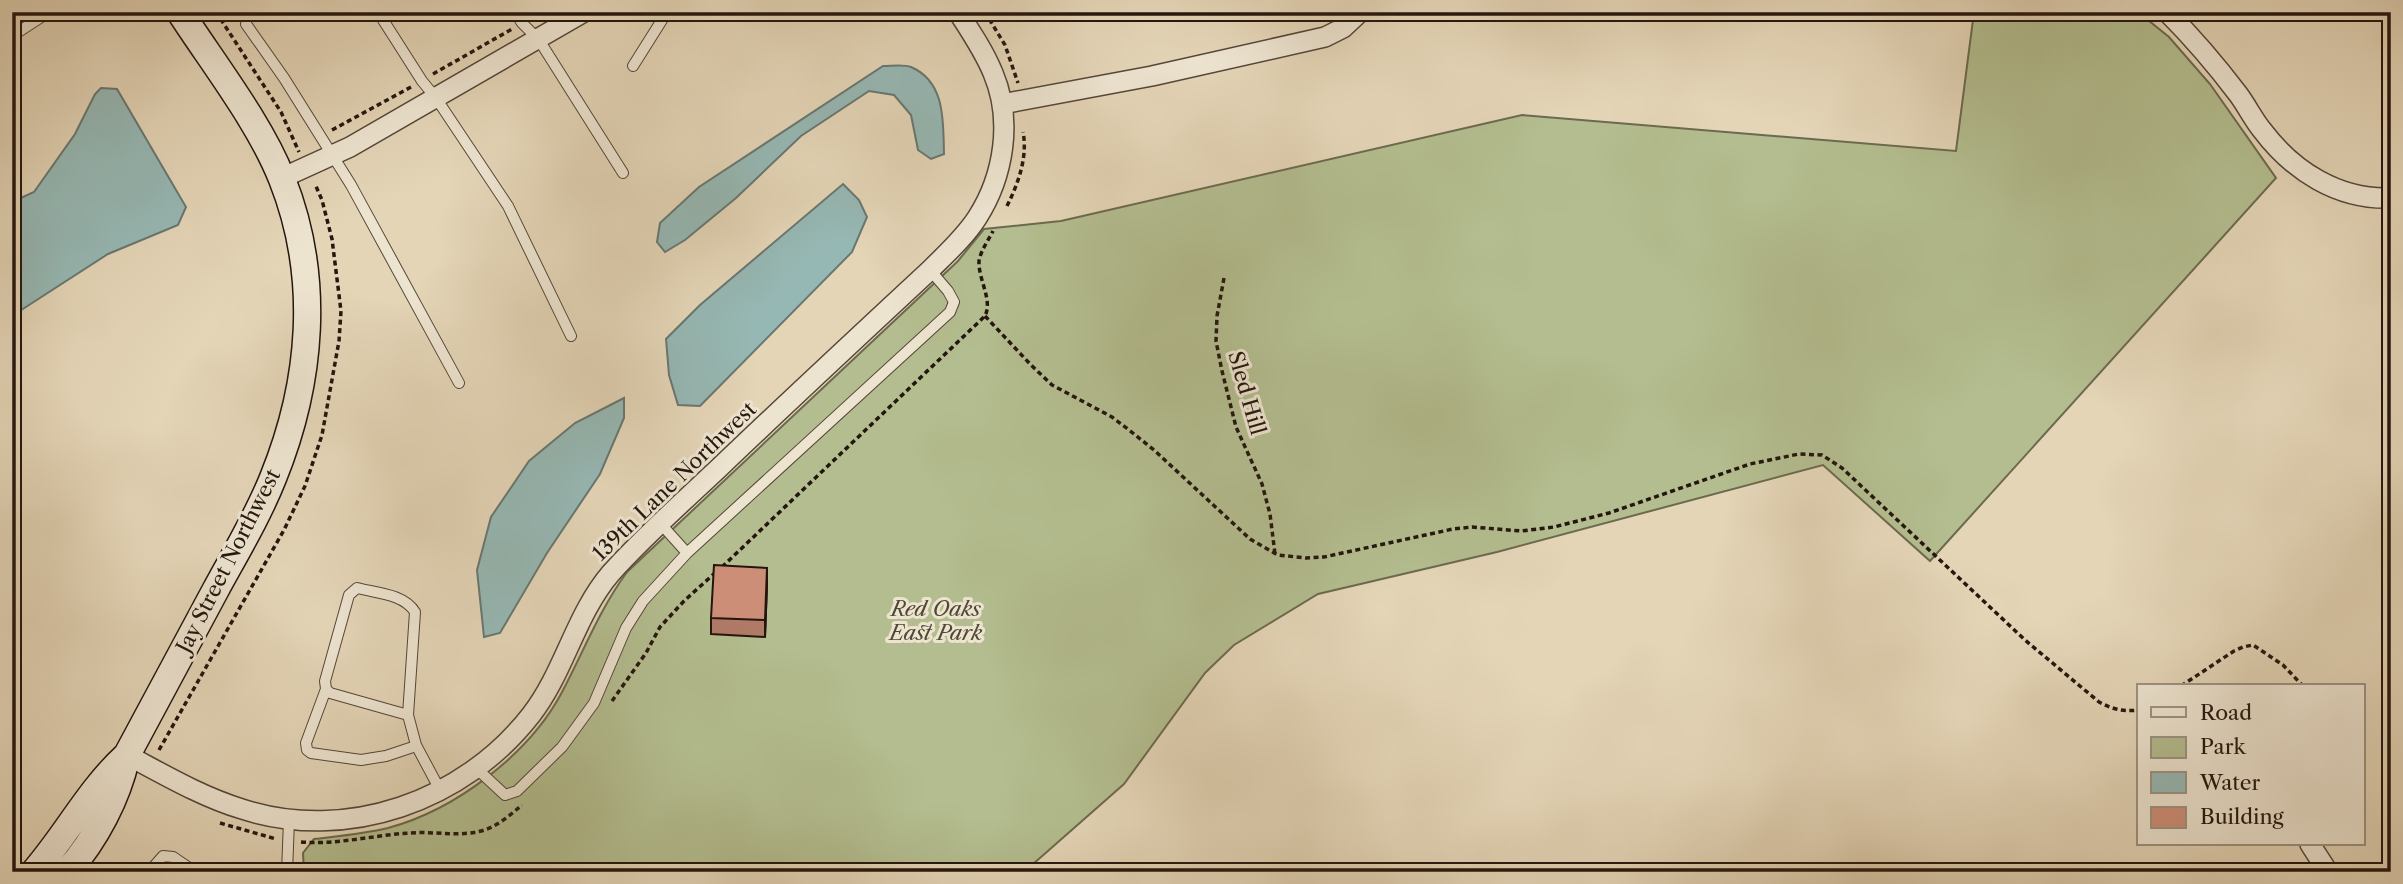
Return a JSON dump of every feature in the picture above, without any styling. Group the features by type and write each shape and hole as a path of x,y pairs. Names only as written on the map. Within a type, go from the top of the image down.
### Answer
{"street":[{"name":"Jay Street Northwest","path":"67,872 104,818 122,777 127,755 257,515 273,478 298,400 306,355 306,269 295,218 282,178 262,137 180,12"},
{"path":"282,178 333,155 436,99 584,12"},
{"name":"139th Lane Northwest","path":"127,755 241,809 289,820 321,822 370,816 393,810 440,790 476,768 511,738 531,715 559,670 594,594 628,555 930,270 960,241 976,220 988,198 1002,151 1002,104 987,60 958,12"},
{"path":"1002,104 1152,76 1325,37 1343,29 1360,12"},
{"path":"2167,12 2206,53 2262,130 2286,158 2330,188 2377,199 2391,198"},
{"name":"Jay Street Northwest","path":"34,872 50,854 106,775 127,755"},
{"path":"2311,846 2328,872"}],"lane":[{"path":"12,36 49,12"},
{"path":"378,12 508,206 571,336"},
{"path":"515,12 538,40 623,173"},
{"path":"633,66 667,12"},
{"path":"246,24 333,155 459,383"},
{"path":"476,768 505,795 517,791 562,747 594,703 610,671 626,628 643,601 687,553 950,312 954,302 930,270"},
{"path":"660,523 687,553"},
{"path":"416,746 386,756 361,760 311,753 307,750 306,743 326,689 325,681 349,594 357,588 400,599 410,604 415,612 408,715 416,746 440,790"},
{"path":"326,689 330,693 408,715"},
{"path":"286,872 289,820"},
{"path":"149,872 163,856 173,857 195,872"}],"path":[{"path":"216,12 281,112 297,146"},
{"name":"Sled Hill","path":"1224,278 1217,316 1216,341 1236,427 1262,484 1270,514 1275,554"},
{"path":"985,316 1052,384 1112,417 1129,430 1250,539 1275,554 1292,557 1324,558 1453,529 1472,527 1521,531 1554,527 1609,513 1750,464 1799,454 1822,455 1842,468 2025,640 2099,702 2112,709 2137,710"},
{"path":"608,705 642,660 660,626 713,576"},
{"path":"2184,684 2234,651 2253,645 2283,665 2301,684"},
{"path":"305,843 414,833 482,831 494,826 524,803"}],"green space":[{"name":"Red Oaks East Park","path":"1974,12 2138,12 2169,37 2210,84 2276,178 1930,561 1823,465 1497,552 1318,594 1234,645 1205,673 1124,784 1024,872 304,872 303,853 314,839 379,830 413,820 463,794 509,758 547,717 608,602 627,572 958,261 984,229 1061,221 1522,115 1956,151"}],"water":[{"path":"883,66 911,67 931,82 940,104 944,154 931,159 918,150 911,115 894,95 869,91 801,136 736,198 685,240 665,252 657,242 660,223 699,187"},
{"path":"101,88 117,89 186,207 178,225 108,254 12,316 12,202 34,192 75,134 95,94"},
{"path":"843,184 859,200 867,217 852,252 700,406 678,405 669,375 666,339 700,305"},
{"path":"624,398 624,418 600,474 547,553 500,633 484,637 477,570 491,517 529,461 575,423"}],"building":[{"path":"714,565 767,568 765,620 711,618"}]}
